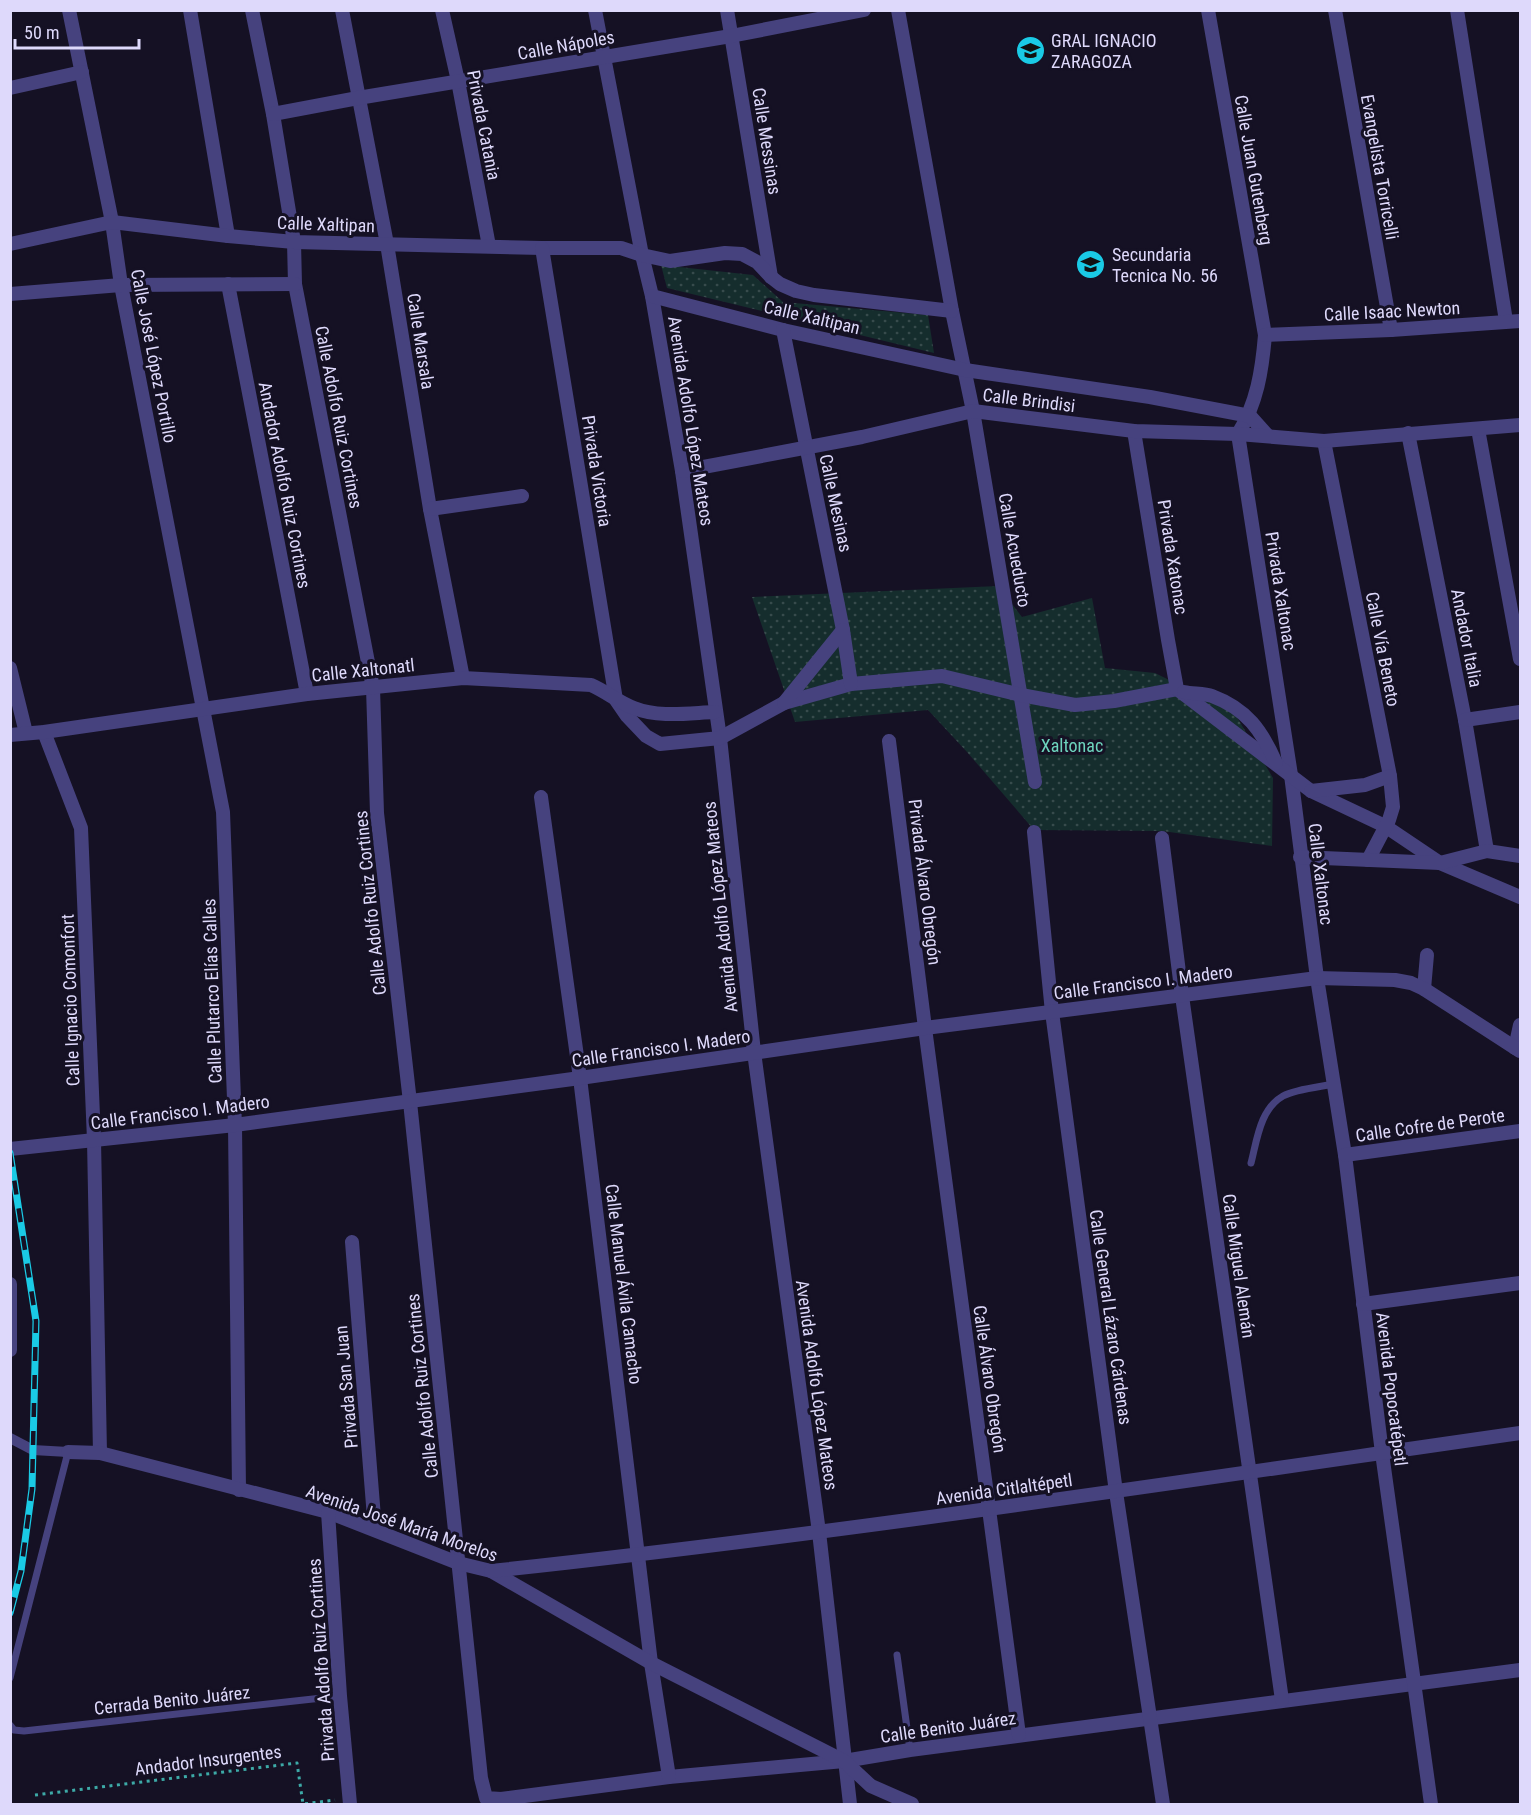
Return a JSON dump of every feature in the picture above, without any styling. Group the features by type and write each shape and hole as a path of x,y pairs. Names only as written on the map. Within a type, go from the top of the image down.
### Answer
{"street":[{"name":"Calle José López Portillo","path":"69,10 112,222 121,285 204,708"},
{"path":"190,10 228,237"},
{"name":"Calle Adolfo Ruiz Cortines","path":"252,10 273,114 294,242 295,284 373,688 377,813 410,1102 481,1778 486,1798"},
{"name":"Calle Marsala","path":"342,10 387,244 430,509 463,678"},
{"name":"Privada Catania","path":"442,10 458,81 489,246"},
{"name":"Avenida Adolfo López Mateos","path":"595,10 652,296 682,471 720,738 754,1052 819,1532 850,1804"},
{"name":"Calle Messinas","path":"726,10 771,277"},
{"name":"Calle Nápoles","path":"273,114 731,36 864,10"},
{"name":"Calle Acueducto","path":"898,10 952,311 973,411 1035,782"},
{"name":"Calle Juan Gutenberg","path":"1208,10 1265,335"},
{"name":"Evangelista Torricelli","path":"1335,10 1391,330"},
{"path":"1457,10 1514,321"},
{"path":"10,88 82,72"},
{"name":"Calle Xaltipan","path":"10,244 112,222 228,237 294,242 621,248 670,261 725,252 742,254 757,261 780,284 796,291 952,311"},
{"name":"Privada Victoria","path":"542,248 616,700"},
{"name":"Andador Adolfo Ruiz Cortines","path":"228,284 307,694"},
{"path":"10,294 121,285 295,284"},
{"name":"Calle Xaltipan","path":"652,296 783,330 965,369"},
{"name":"Calle Isaac Newton","path":"1265,335 1391,330 1514,321"},
{"name":"Calle Mesinas","path":"783,330 843,630 851,684"},
{"path":"1238,434 1250,416 1263,364 1265,335"},
{"name":"Calle Brindisi","path":"965,369 1150,397 1250,416"},
{"name":"Calle Brindisi","path":"682,471 862,437 973,411 1134,431 1238,434 1324,441 1521,425"},
{"path":"1250,416 1268,436"},
{"path":"1478,429 1521,659"},
{"name":"Privada Xatonac","path":"1134,431 1167,640 1180,690"},
{"name":"Andador Italia","path":"1408,433 1465,720 1488,851"},
{"name":"Privada Xaltonac","path":"1238,434 1291,775"},
{"name":"Calle Vía Beneto","path":"1324,441 1390,776 1393,807 1389,820 1368,860"},
{"path":"430,509 522,496"},
{"path":"784,703 843,630"},
{"path":"10,668 26,733"},
{"path":"616,700 646,736 660,744 720,738 784,703 851,684 942,676 1075,705 1180,690 1211,696 1245,714 1265,739 1277,765"},
{"name":"Calle Xaltonatl","path":"10,735 307,694 463,678 591,686 636,709 660,714 715,712"},
{"path":"1180,690 1311,791 1385,826 1440,863 1521,897"},
{"name":"Calle Plutarco Elías Calles","path":"204,708 223,812 235,1125 239,1490"},
{"path":"1465,720 1521,712"},
{"name":"Calle Ignacio Comonfort","path":"44,732 81,828 94,1140 100,1453"},
{"name":"Privada Álvaro Obregón","path":"889,741 925,1028"},
{"name":"Calle Xaltonac","path":"1291,775 1317,978"},
{"path":"1311,791 1365,785 1390,776"},
{"name":"Calle Manuel Ávila Camacho","path":"541,797 580,1078 651,1663 669,1777"},
{"name":"Calle General Lázaro Cárdenas","path":"1034,832 1052,1012 1116,1492 1163,1804"},
{"name":"Calle Miguel Alemán","path":"1162,838 1182,996 1282,1700"},
{"path":"1300,857 1440,863 1488,851 1521,856"},
{"path":"1505,890 1521,890"},
{"path":"1424,989 1427,955"},
{"name":"Calle Francisco I. Madero","path":"10,1149 235,1125 925,1028 1317,978 1395,980 1411,983 1518,1049"},
{"name":"Avenida Popocatépetl","path":"1317,978 1345,1155 1382,1453 1431,1804"},
{"path":"1518,1049 1521,1025"},
{"name":"Calle Álvaro Obregón","path":"925,1028 1019,1735"},
{"name":"Calle Cofre de Perote","path":"1345,1155 1521,1131"},
{"name":"Privada San Juan","path":"352,1242 375,1530"},
{"path":"1363,1304 1521,1283"},
{"path":"10,1284 10,1350"},
{"name":"Avenida Citlaltépetl","path":"491,1571 639,1556 819,1532 1116,1492 1521,1433"},
{"name":"Avenida José María Morelos","path":"10,1438 33,1450 100,1453 328,1512 458,1563 491,1571 651,1663 844,1761 871,1786 912,1804"},
{"name":"Privada Adolfo Ruiz Cortines","path":"328,1512 340,1696 350,1801"},
{"name":"Calle Benito Juárez","path":"486,1798 501,1799 669,1777 844,1761 1019,1735 1521,1670"}],"lane":[{"path":"1251,1162 1261,1123 1270,1107 1283,1096 1334,1084"},
{"path":"10,1678 68,1452"},
{"path":"897,1654 910,1750"},
{"name":"Cerrada Benito Juárez","path":"10,1725 14,1730 24,1731 340,1696"}],"path":[{"name":"Andador Insurgentes","path":"35,1795 297,1763 303,1804 350,1801"}],"green space":[{"path":"661,265 753,275 783,302 928,315 934,353 667,288"},
{"name":"Xaltonac","path":"998,586 1022,617 1092,598 1105,668 1155,673 1234,712 1273,778 1272,846 1162,831 1034,830 928,710 795,722 752,597"}],"railway":[{"path":"10,1153 36,1321 32,1489 21,1571 10,1613"}],"place":[{"name":"GRAL IGNACIO ZARAGOZA","path":"1030,50"},
{"name":"Secundaria Tecnica No. 56","path":"1091,264"}]}
